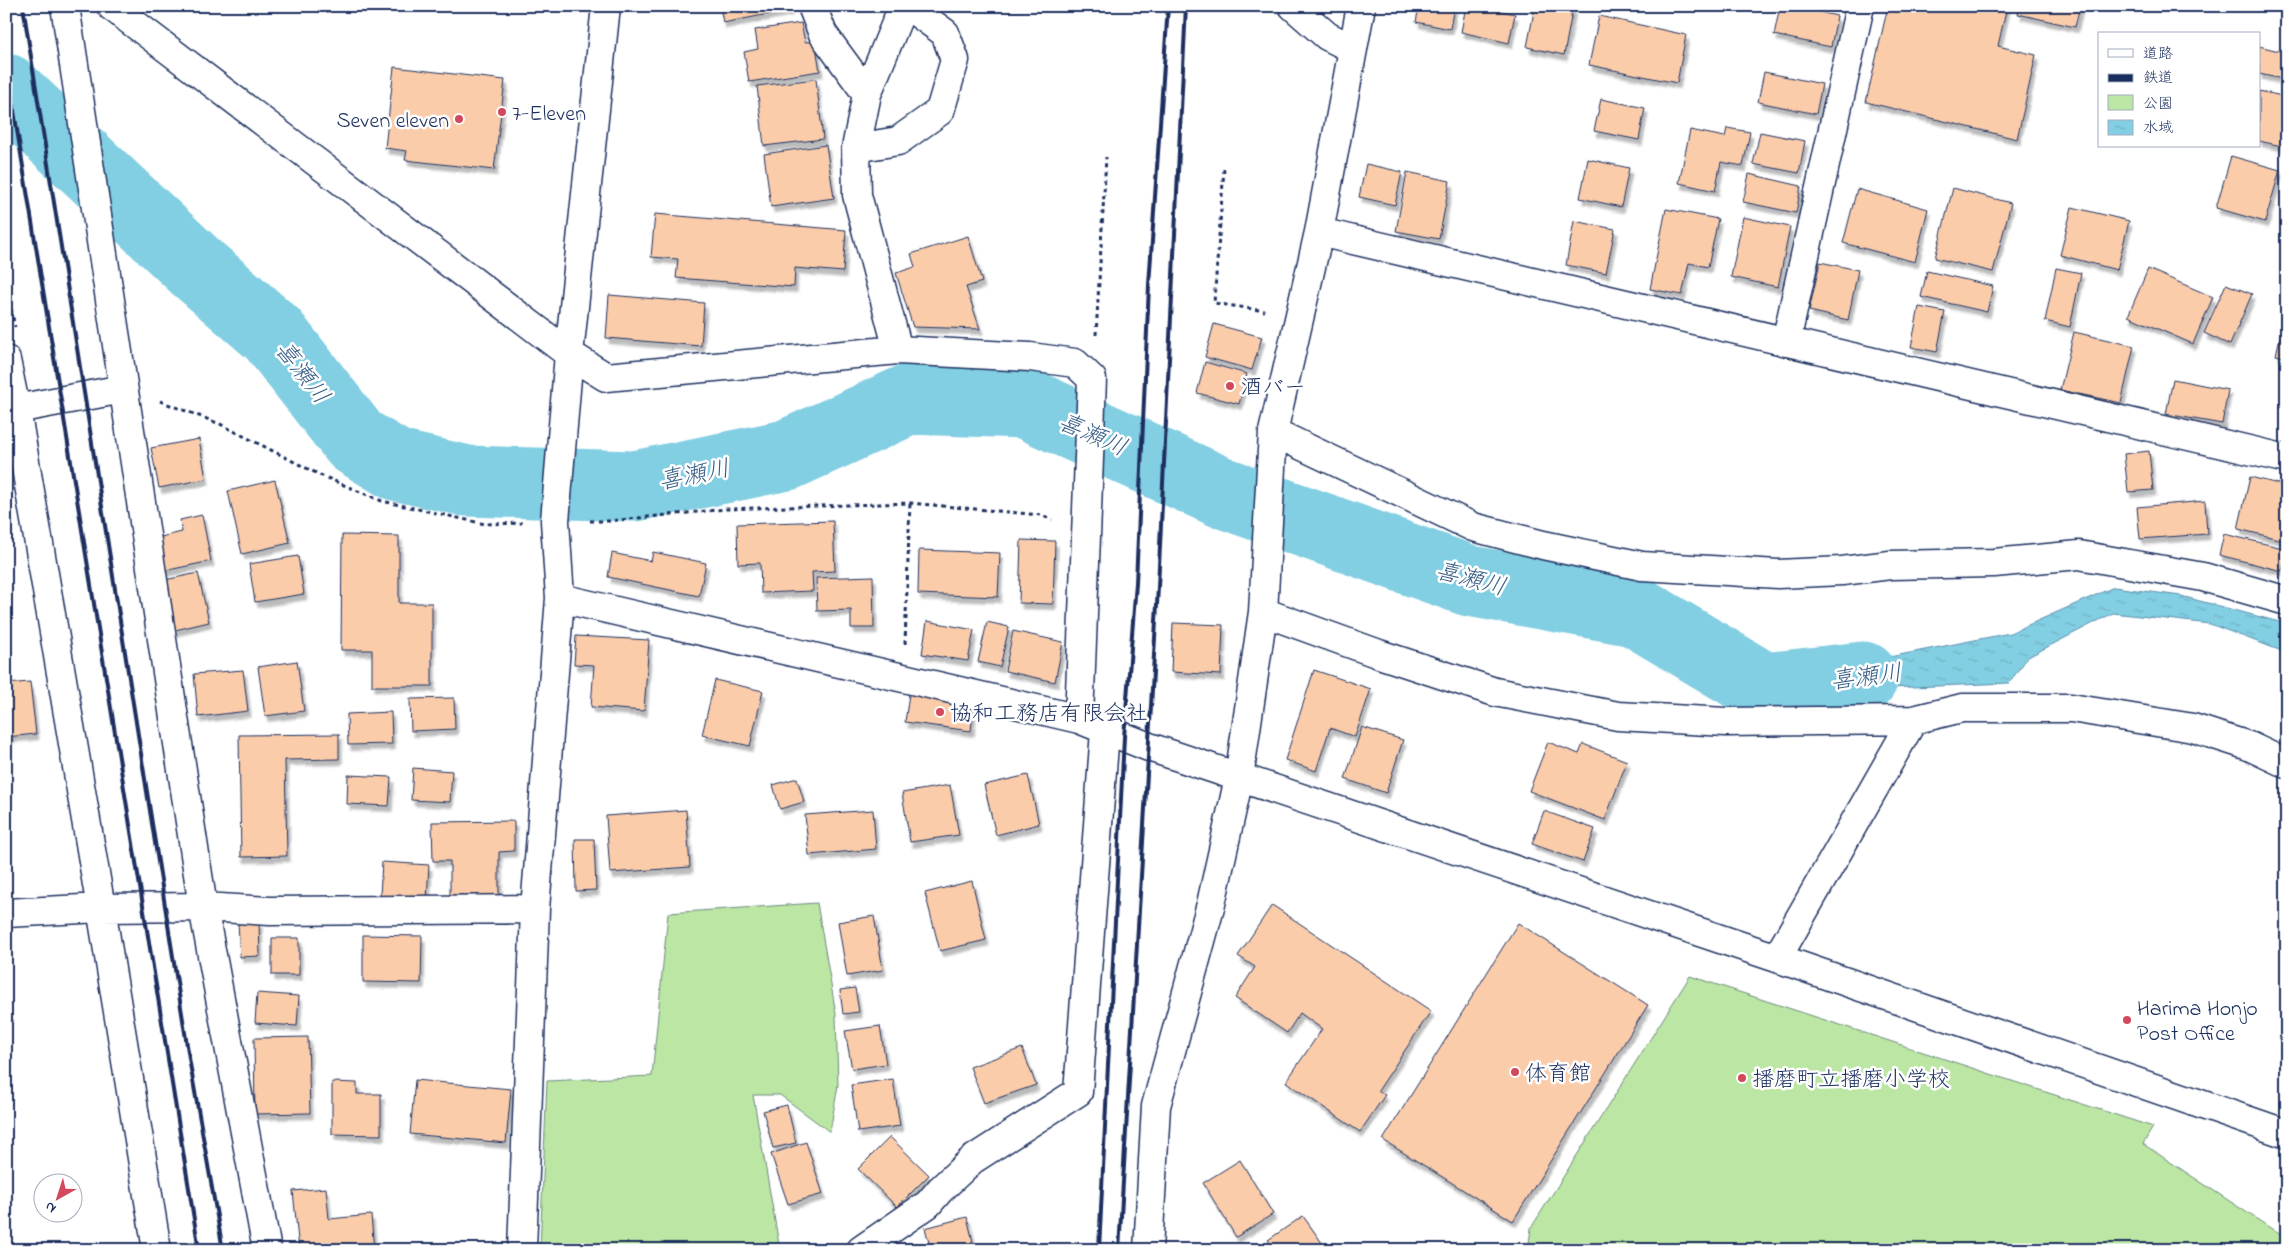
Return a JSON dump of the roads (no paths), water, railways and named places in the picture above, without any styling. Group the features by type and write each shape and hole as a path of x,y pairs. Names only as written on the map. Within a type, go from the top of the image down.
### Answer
{"street":[{"path":"65,6 203,907 267,1250"},
{"path":"111,6 569,354 606,377 898,350 1030,357 1075,363 1092,379 1079,719"},
{"path":"522,1250 535,908 560,598 554,521 569,354 606,6"},
{"path":"812,6 823,34 867,94"},
{"path":"898,350 857,195 856,148 867,94 903,6"},
{"path":"856,148 898,141 940,111 955,60 945,33 908,6"},
{"path":"1293,6 1327,36 1353,50"},
{"path":"1148,1250 1156,1106 1211,904 1239,778 1263,612 1273,432 1318,232 1361,6"},
{"path":"1786,342 1860,6"},
{"path":"1318,232 2287,459"},
{"path":"6,360 101,908 156,1250"},
{"path":"16,409 124,389"},
{"path":"1273,432 1473,527 1543,545 1642,566 1778,574 1842,571 1890,566 1994,563 2079,555 2203,577 2287,601"},
{"path":"560,598 1079,719 1105,731 1239,778 1777,958 2287,1134"},
{"path":"1263,612 1379,654 1495,692 1618,716 1726,722 1913,720 1962,708 2071,708 2193,728 2249,746 2287,764"},
{"path":"1777,958 1913,720"},
{"path":"861,1250 928,1204 972,1160 1078,1092 1105,731"},
{"path":"6,913 101,908 203,907 270,911 535,908"}],"water":[{"path":"2114,587 2181,596 2287,624 2287,653 2210,624 2113,613 2028,657 2009,683 1792,692 1762,688 1789,677 2010,633"}],"waterway":[{"name":"喜瀬川","path":"6,89 198,269 273,334 356,441 396,465 467,481 635,486 787,455 910,399 1025,403 1221,492 1470,581 1635,611 1764,688 1863,677"}],"railway":[{"path":"23,6 189,1058 223,1250"},
{"path":"1099,1250 1124,737 1136,583 1149,285 1168,6"},
{"path":"1119,1250 1158,587 1186,6"},
{"path":"6,62 199,1250"}],"place":[{"name":"7-Eleven","path":"502,112"},
{"name":"Seven eleven","path":"459,119"},
{"name":"酒バー","path":"1230,386"},
{"name":"協和工務店有限会社","path":"940,712"},
{"name":"Harima Honjo Post Office","path":"2127,1020"},
{"name":"体育館","path":"1515,1072"},
{"name":"播磨町立播磨小学校","path":"1742,1078"}]}
